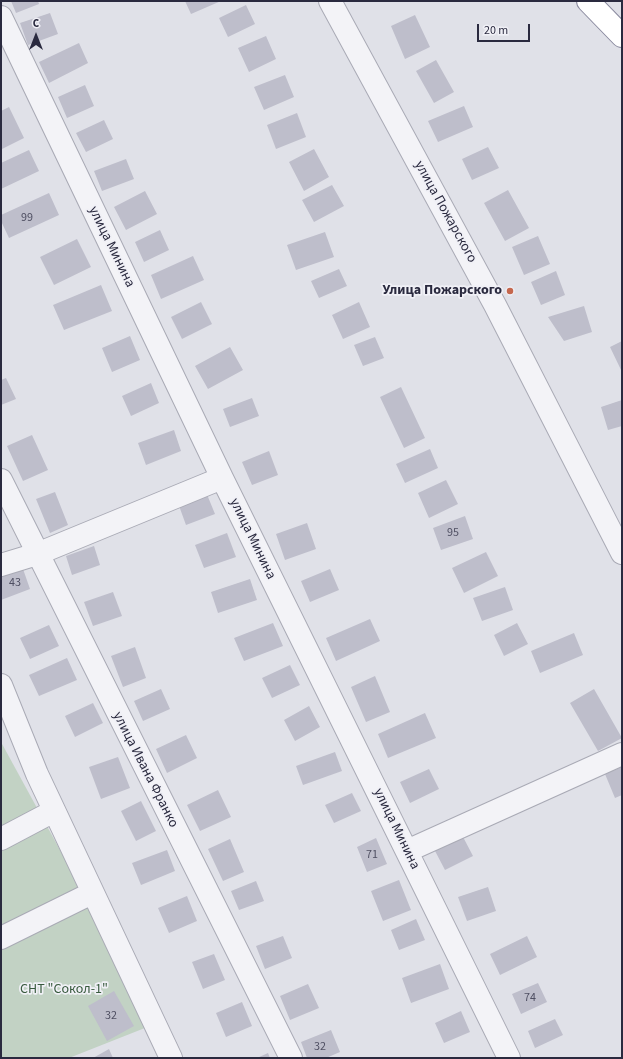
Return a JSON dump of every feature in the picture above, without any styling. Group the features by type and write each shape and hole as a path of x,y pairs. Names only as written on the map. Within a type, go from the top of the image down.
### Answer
{"highway":[{"path":"588,1 622,36"}],"street":[{"name":"улица Пожарского","path":"330,1 495,304 622,553"},
{"name":"улица Минина","path":"1,18 222,478 509,1058"},
{"path":"1,565 36,554 222,478"},
{"name":"улица Ивана Франко","path":"1,480 36,554 291,1058"},
{"path":"1,685 54,811 171,1058"},
{"path":"407,851 622,754"},
{"path":"1,839 54,811"},
{"path":"1,938 92,893"}],"green space":[{"name":"СНТ \"Сокол-1\"","path":"1,742 155,1024 69,1058 1,1058"}],"building":[{"path":"11,1 38,1 39,4 16,13"},
{"path":"185,1 221,1 191,14"},
{"path":"246,5 255,24 228,37 219,18"},
{"path":"50,13 58,34 28,45 20,23"},
{"path":"415,15 430,47 405,59 391,26"},
{"path":"266,36 276,59 249,72 238,48"},
{"path":"79,43 88,63 49,83 39,62"},
{"path":"436,60 454,92 434,103 416,71"},
{"path":"285,75 294,97 264,110 254,87"},
{"path":"85,85 94,106 67,118 58,97"},
{"path":"464,106 473,127 438,142 428,121"},
{"path":"9,107 24,138 2,149 1,111"},
{"path":"297,113 306,137 276,149 267,125"},
{"path":"104,120 113,139 86,152 76,133"},
{"path":"488,147 499,168 472,180 462,159"},
{"path":"314,149 329,177 304,191 289,162"},
{"path":"29,150 39,171 1,189 1,163"},
{"path":"126,159 134,179 102,191 94,171"},
{"path":"332,185 344,206 314,222 302,200"},
{"path":"508,190 529,228 505,241 484,203"},
{"path":"145,191 157,214 126,230 114,207"},
{"path":"49,193 59,215 9,238 1,221 1,215"},
{"path":"160,230 169,250 144,262 135,242"},
{"path":"325,232 334,257 296,270 287,245"},
{"path":"538,236 550,264 524,275 512,247"},
{"path":"77,239 91,267 54,285 40,257"},
{"path":"193,256 204,280 161,299 151,275"},
{"path":"339,269 347,286 319,298 311,281"},
{"path":"556,271 565,295 541,305 531,282"},
{"path":"101,285 112,311 64,330 53,305"},
{"path":"201,302 212,324 182,339 171,317"},
{"path":"359,302 370,327 343,339 332,315"},
{"path":"584,306 592,332 564,341 548,317"},
{"path":"130,336 140,360 112,372 102,348"},
{"path":"375,337 384,358 363,366 354,345"},
{"path":"622,341 622,372 610,347"},
{"path":"230,347 243,370 208,389 195,366"},
{"path":"6,378 16,399 1,405 1,380"},
{"path":"151,383 159,403 131,416 122,396"},
{"path":"401,387 425,438 404,448 380,397"},
{"path":"252,398 259,416 230,427 223,409"},
{"path":"622,400 622,426 608,430 601,407"},
{"path":"174,430 181,451 146,465 138,443"},
{"path":"32,435 48,470 23,481 7,446"},
{"path":"430,449 438,468 405,483 396,464"},
{"path":"269,451 278,475 252,485 242,462"},
{"path":"446,480 458,504 429,518 418,493"},
{"path":"55,492 68,525 50,533 36,499"},
{"path":"206,492 215,514 186,525 178,503"},
{"path":"465,516 473,539 441,550 433,528"},
{"path":"307,523 316,549 285,560 276,534"},
{"path":"227,533 236,557 204,568 195,545"},
{"path":"94,546 100,565 72,575 66,556"},
{"path":"486,552 498,576 464,593 452,568"},
{"path":"23,569 30,589 1,600 1,577"},
{"path":"330,569 339,590 310,602 301,581"},
{"path":"250,579 257,600 218,613 211,592"},
{"path":"505,587 513,610 482,621 473,598"},
{"path":"113,592 122,616 93,626 84,602"},
{"path":"370,619 380,641 336,661 326,638"},
{"path":"273,623 283,646 244,661 234,638"},
{"path":"517,623 528,644 504,656 494,635"},
{"path":"49,625 59,646 30,659 20,638"},
{"path":"574,633 583,655 540,673 531,651"},
{"path":"135,647 146,678 123,687 111,656"},
{"path":"67,658 77,680 39,696 29,675"},
{"path":"290,665 300,685 272,698 262,678"},
{"path":"375,676 390,712 366,722 351,687"},
{"path":"161,689 170,709 143,721 134,701"},
{"path":"594,689 622,738 598,751 570,703"},
{"path":"93,703 103,723 75,737 65,716"},
{"path":"309,706 320,727 295,741 284,720"},
{"path":"425,713 436,738 388,758 378,734"},
{"path":"186,735 197,758 167,773 156,749"},
{"path":"335,752 342,771 303,785 296,766"},
{"path":"118,757 130,788 101,799 89,767"},
{"path":"622,767 622,795 615,798 605,774"},
{"path":"429,769 439,789 410,803 400,782"},
{"path":"218,790 231,817 200,831 187,805"},
{"path":"352,793 361,811 334,823 325,805"},
{"path":"141,801 156,831 136,841 121,811"},
{"path":"462,835 473,856 445,870 434,849"},
{"path":"376,838 387,864 367,872 357,847"},
{"path":"230,839 244,872 223,881 208,849"},
{"path":"167,850 175,871 141,885 132,863"},
{"path":"399,880 411,910 383,921 371,891"},
{"path":"256,881 264,901 239,910 231,891"},
{"path":"488,887 496,911 467,921 458,897"},
{"path":"187,896 197,921 169,933 158,908"},
{"path":"416,919 425,940 399,950 391,930"},
{"path":"283,936 292,958 265,969 256,946"},
{"path":"527,936 537,957 500,975 490,954"},
{"path":"214,954 225,980 203,989 192,962"},
{"path":"440,964 449,989 411,1003 402,978"},
{"path":"538,983 547,1002 521,1014 512,994"},
{"path":"308,984 319,1008 290,1020 280,996"},
{"path":"114,991 134,1026 107,1041 88,1006"},
{"path":"242,1002 252,1026 226,1037 216,1013"},
{"path":"461,1011 470,1032 444,1043 435,1023"},
{"path":"555,1019 563,1035 535,1048 528,1031"},
{"path":"331,1030 340,1052 326,1058 307,1058 301,1042"},
{"path":"109,1049 113,1058 93,1058"},
{"path":"268,1053 270,1058 257,1058"}],"place":[{"name":"Улица Пожарского","path":"510,291"}]}
